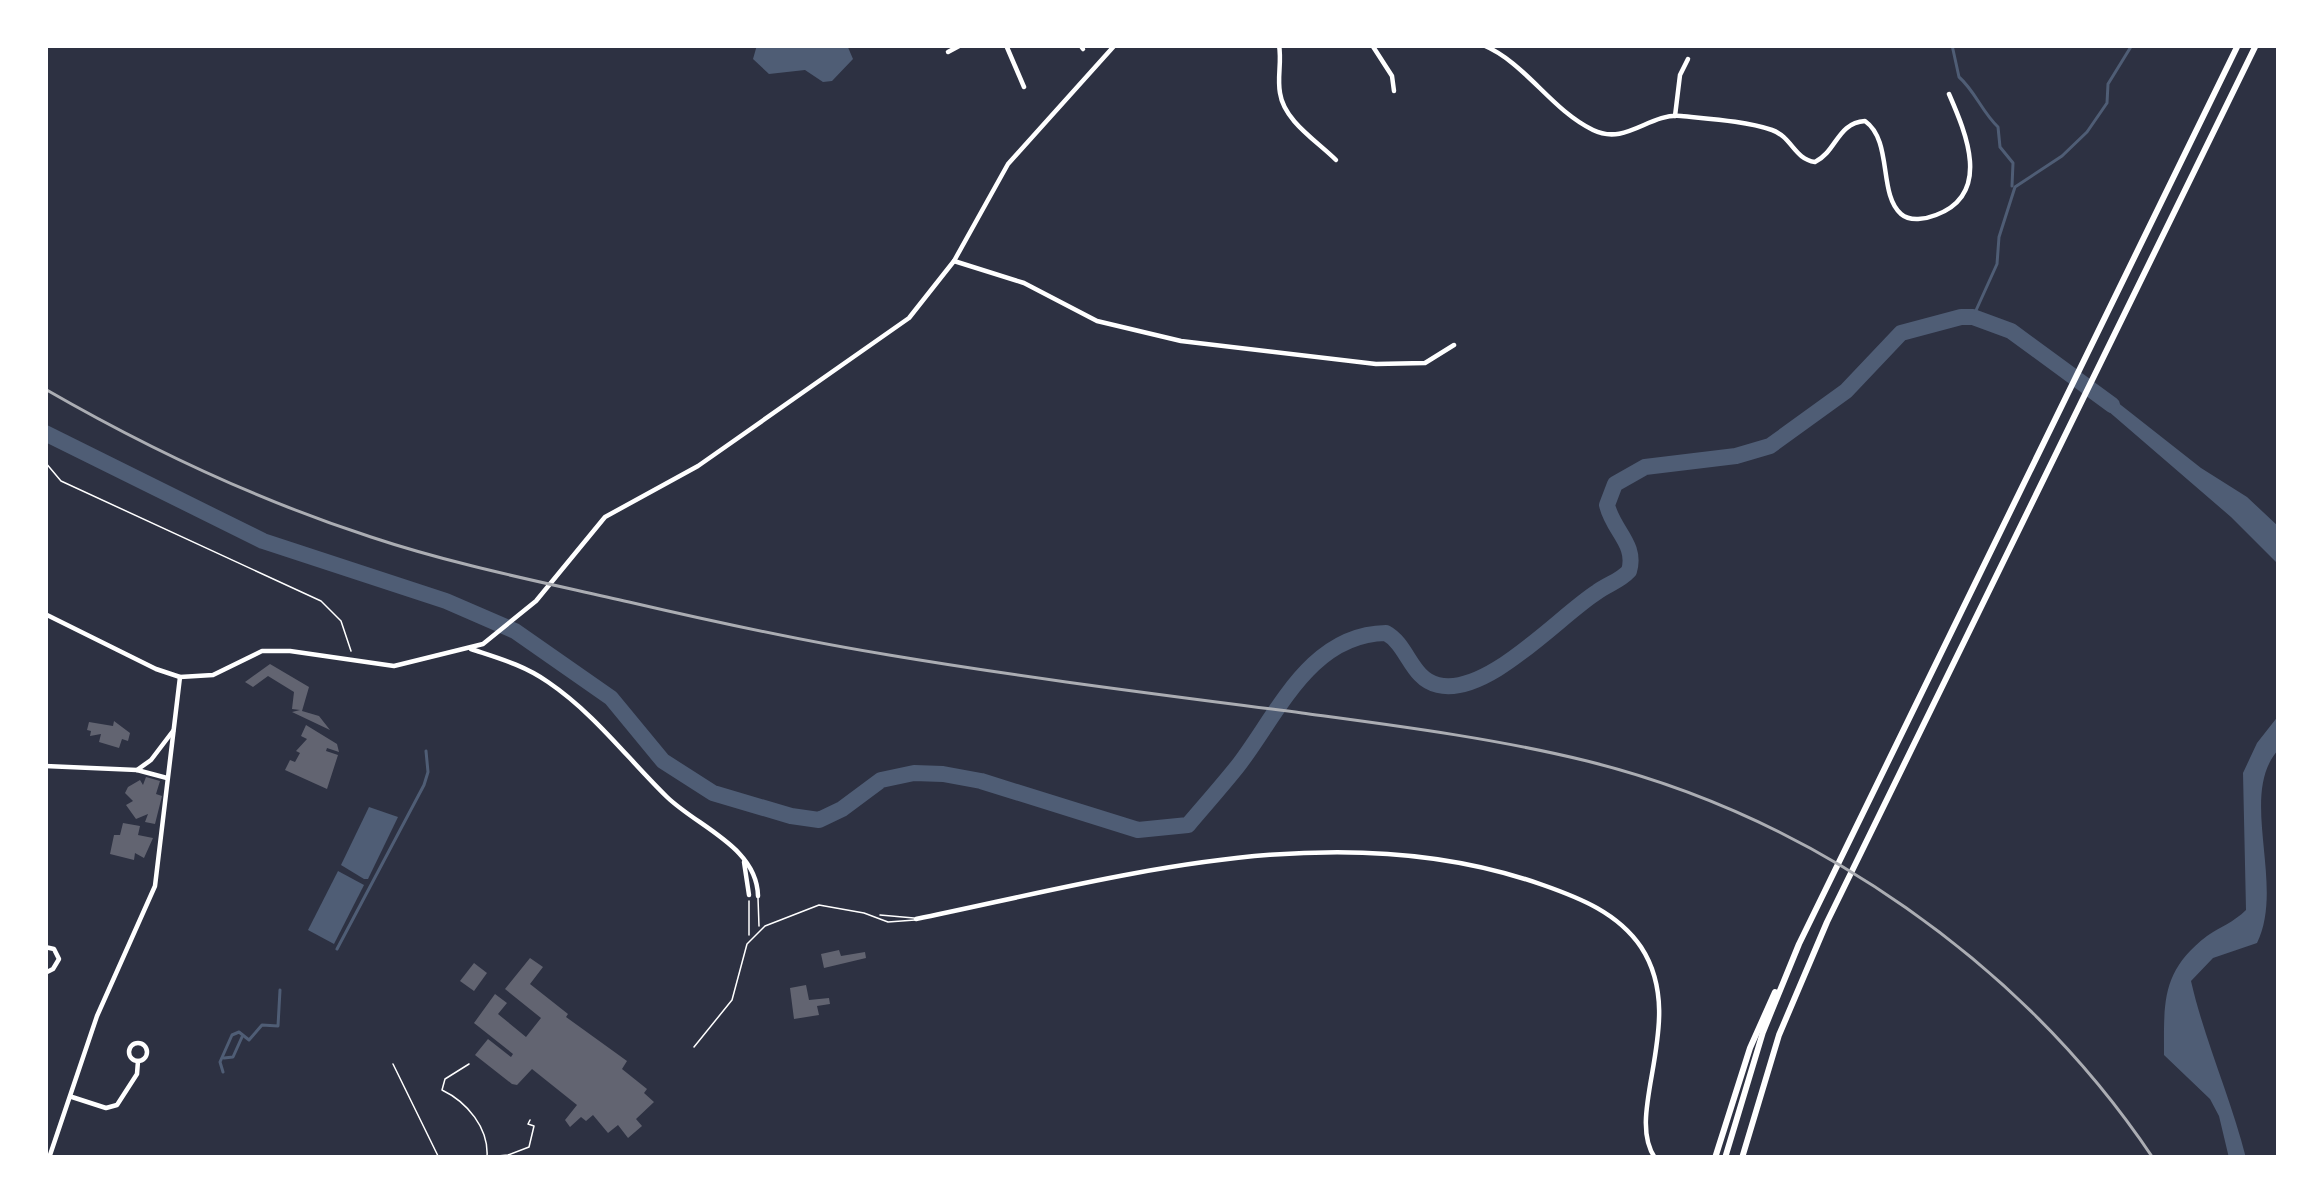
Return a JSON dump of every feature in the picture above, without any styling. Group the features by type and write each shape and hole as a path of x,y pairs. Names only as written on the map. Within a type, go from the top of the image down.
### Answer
{"highway":[{"path":"1715,1158 1750,1048 2238,45"},
{"path":"1742,1158 1779,1035 1827,922 2255,45"},
{"path":"1725,1158 1753,1063 1795,954"}],"street":[{"path":"948,52 961,45"},
{"path":"1006,45 1024,87"},
{"path":"45,614 180,677 213,675 262,651 401,665 471,649 493,638 518,619 605,517 698,466 918,310 954,261 1008,164 1115,45"},
{"path":"1279,45 1280,93 1286,110 1336,160"},
{"path":"1372,45 1392,76 1394,92"},
{"path":"1484,45 1500,52 1559,107 1594,130 1625,134 1675,116 1774,131 1810,162 1824,158 1850,124 1865,121 1878,140 1894,203 1901,215 1911,219 1946,210 1970,177 1969,141 1949,94"},
{"path":"1675,116 1680,75 1688,59"},
{"path":"1671,72 1680,75"},
{"path":"954,261 1024,283 1097,321 1180,341 1376,364 1425,363 1454,345"},
{"path":"471,649 528,669 564,693 615,738 671,801 721,836 755,878 758,896"},
{"path":"48,1157 97,1016 154,886 180,677"},
{"path":"137,770 152,760 176,728"},
{"path":"45,766 137,770 167,778"},
{"path":"916,919 1141,872 1286,853 1410,856 1530,880 1603,911 1631,934 1648,959 1660,1007 1646,1133 1655,1158"},
{"path":"743,862 749,895"},
{"path":"45,947 59,959 45,973"},
{"path":"72,1097 99,1107 117,1105 136,1074 138,1061"}],"lane":[{"path":"694,1047 732,1000 750,939 749,895"},
{"path":"758,896 760,930"},
{"path":"750,939 780,917 819,905 894,923 916,919"}],"path":[{"path":"45,462 61,481 321,601 345,628 350,661"},
{"path":"393,1064 439,1158"},
{"path":"469,1064 445,1078 442,1090 461,1099 469,1110 485,1136 487,1157 529,1148 534,1126 530,1120"}],"water":[{"path":"757,45 847,45 853,59 832,81 823,82 805,70 769,74 753,59"},
{"path":"2098,387 2201,468 2247,497 2279,527 2279,565 2231,517 2093,398"},
{"path":"2279,715 2279,749 2267,768 2262,790 2265,920 2257,943 2213,958 2191,981 2246,1158 2229,1158 2210,1099 2164,1055 2165,1004 2173,975 2192,949 2246,910 2243,773 2257,743"},
{"path":"369,807 398,817 364,879 341,865"},
{"path":"338,871 364,885 334,944 308,930"}],"building":[{"path":"270,664 309,687 302,711 319,716 330,730 292,712 300,710 292,709 294,692 268,676 253,687 245,682"},
{"path":"114,721 130,733 119,748 99,742 101,734 90,736 87,730 89,722 113,726"},
{"path":"306,725 337,744 339,752 326,751 338,755 327,789 285,770 307,739 301,736"},
{"path":"146,777 160,781 156,794 162,796 155,824 145,822 148,814 136,819 126,805 133,801 125,793 128,787 140,780 143,785"},
{"path":"123,823 140,826 138,835 153,838 144,858 135,853 134,860 110,854 114,835 120,835"},
{"path":"839,950 841,956 865,952 866,958 824,968 821,954"},
{"path":"530,958 543,967 530,984 627,1061 622,1069 647,1089 644,1093 654,1102 636,1119 642,1126 628,1138 618,1125 608,1133 593,1115 586,1121 581,1117 570,1127 565,1120 577,1105 532,1069 517,1085 512,1084 475,1055 488,1039 511,1057 513,1054 474,1023 495,994 507,1003 498,1014 526,1037 541,1018 505,989"},
{"path":"474,963 487,973 474,991 460,981"},
{"path":"806,985 809,1000 829,998 830,1004 817,1006 819,1015 794,1019 790,988"}],"waterway":[{"path":"1952,45 1959,77 1998,127 2000,147 2013,163 2012,186"},
{"path":"1973,317 1997,264 1999,237 2015,187 2062,156 2087,132 2107,103 2108,84 2132,45"},
{"path":"45,433 263,541 446,601 515,631 611,698 663,761 713,793 819,820 881,780 914,773 943,774 981,781 1138,830 1188,825 1237,767 1298,681 1336,647 1386,633 1415,669 1438,685 1478,679 1500,667 1629,571 1630,553 1607,505 1615,484 1645,467 1736,456 1770,446 1846,391 1901,333 1973,317 2011,331 2112,405"},
{"path":"337,949 424,785 426,751"},
{"path":"223,1072 220,1062 232,1035 239,1032 249,1040 262,1025 278,1026 280,990"},
{"path":"224,1058 233,1057 242,1037"}],"railway":[{"path":"45,389 164,452 287,507 403,547 499,572 856,650 1481,739 1587,761 1671,786 1752,819 1831,860 1906,908 1976,962 2042,1022 2101,1088 2153,1158"}]}
